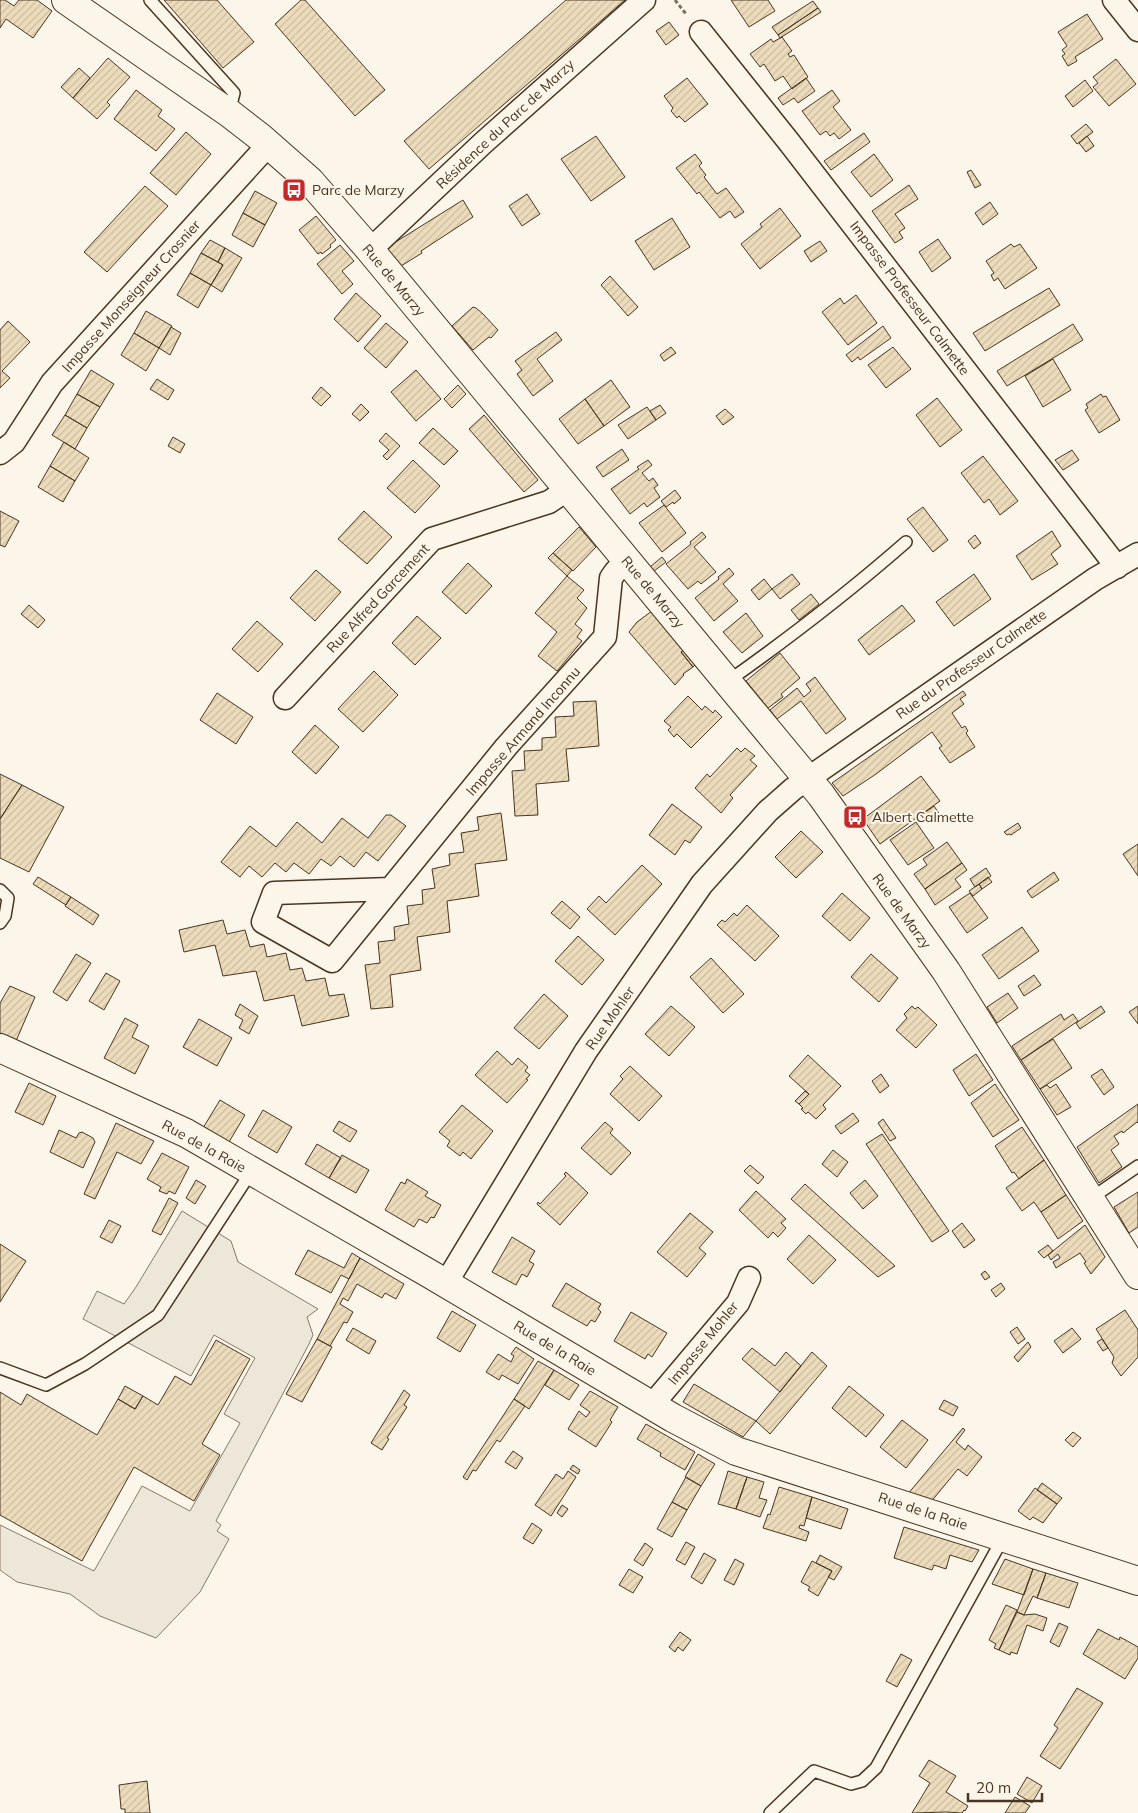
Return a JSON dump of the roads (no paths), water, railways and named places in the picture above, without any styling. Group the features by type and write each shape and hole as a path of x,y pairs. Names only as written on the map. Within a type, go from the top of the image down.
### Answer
{"main road":[{"name":"Rue de Marzy","path":"66,0 229,113 269,144 310,182 370,250 807,778 946,971 1138,1275"},
{"name":"Rue de la Raie","path":"0,1048 186,1133 446,1283 652,1405 736,1451 1138,1581"}],"street":[{"name":"Résidence du Parc de Marzy","path":"370,250 483,143 644,0"},
{"path":"1114,0 1138,30"},
{"name":"Impasse Professeur Calmette","path":"700,32 789,142 1116,566"},
{"name":"Impasse Monseigneur Crosnier","path":"0,453 14,442 52,383 269,144"},
{"name":"Rue Alfred Garcement","path":"285,698 432,539 549,502 568,489"},
{"name":"Rue du Professeur Calmette","path":"807,778 1095,579 1138,554"},
{"name":"Impasse Armand Inconnu","path":"390,889 274,893 263,922 332,961 506,747 605,638 612,578 627,560"},
{"name":"Rue Mohler","path":"446,1283 586,1050 702,884 772,807 807,778"},
{"name":"Impasse Mohler","path":"652,1405 738,1303 748,1278"}],"lane":[{"path":"150,0 234,93 229,113"},
{"path":"728,682 878,567 906,542"},
{"path":"0,890 8,898 5,916 0,923"},
{"path":"1090,1199 1138,1166"},
{"path":"0,1368 46,1385 85,1364 158,1315 252,1172"},
{"path":"770,1813 814,1771 851,1784 862,1781 876,1768 1003,1537"}],"place":[{"name":"Parc de Marzy","path":"294,190"},
{"name":"Albert Calmette","path":"855,817"}]}
